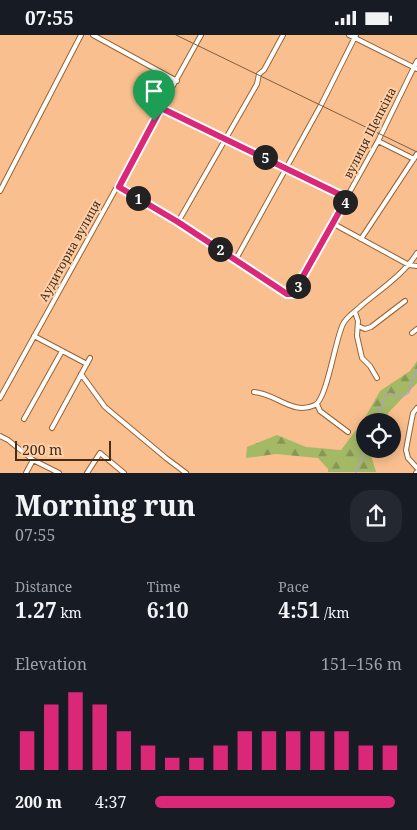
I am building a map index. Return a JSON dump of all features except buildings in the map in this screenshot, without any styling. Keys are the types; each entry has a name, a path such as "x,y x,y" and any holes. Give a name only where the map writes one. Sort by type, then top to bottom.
{"street":[{"path":"0,191 81,35"},
{"path":"93,35 177,81"},
{"name":"Аудиторна вулиця","path":"0,398 201,35"},
{"path":"178,222 257,84 259,74 264,70 283,35"},
{"path":"349,35 356,36 415,68"},
{"path":"119,186 236,259 356,36"},
{"name":"вулиця Щепкіна","path":"236,259 287,294 293,294 378,141 417,61"},
{"path":"161,108 347,198"},
{"path":"378,141 414,159"},
{"path":"362,239 417,154"},
{"path":"332,223 409,265 417,266"},
{"path":"254,392 261,393 297,409 317,405 324,394 338,334 344,321 409,265 417,253"},
{"path":"358,326 365,329 371,327 405,301"},
{"path":"355,312 358,326 357,336 362,359 370,366 377,378"},
{"path":"412,333 417,329"},
{"path":"34,336 87,364"},
{"path":"24,419 62,351"},
{"path":"52,428 90,358"},
{"path":"81,374 105,407 186,473"},
{"path":"317,405 320,411 348,432"},
{"path":"417,408 413,413 410,423 406,450 408,458 417,468"},
{"path":"0,436 33,460 59,473"},
{"path":"87,473 100,453 124,473"},
{"path":"26,473 33,460"}],"green space":[{"path":"417,361 417,383 388,413 368,413 380,391 410,371"},
{"path":"356,430 356,458 372,458 376,472 328,472 328,469 318,458 276,454 246,458 247,447 277,435 306,447 341,450"}],"waterway":[{"path":"378,413 386,395 390,393 402,396 409,393 417,370"},
{"path":"356,473 362,458"}],"tram line":[{"path":"176,35 417,152"}],"route":[{"path":"161,108 347,198 293,294 287,294 178,222 119,187 154,121 161,108"}]}
